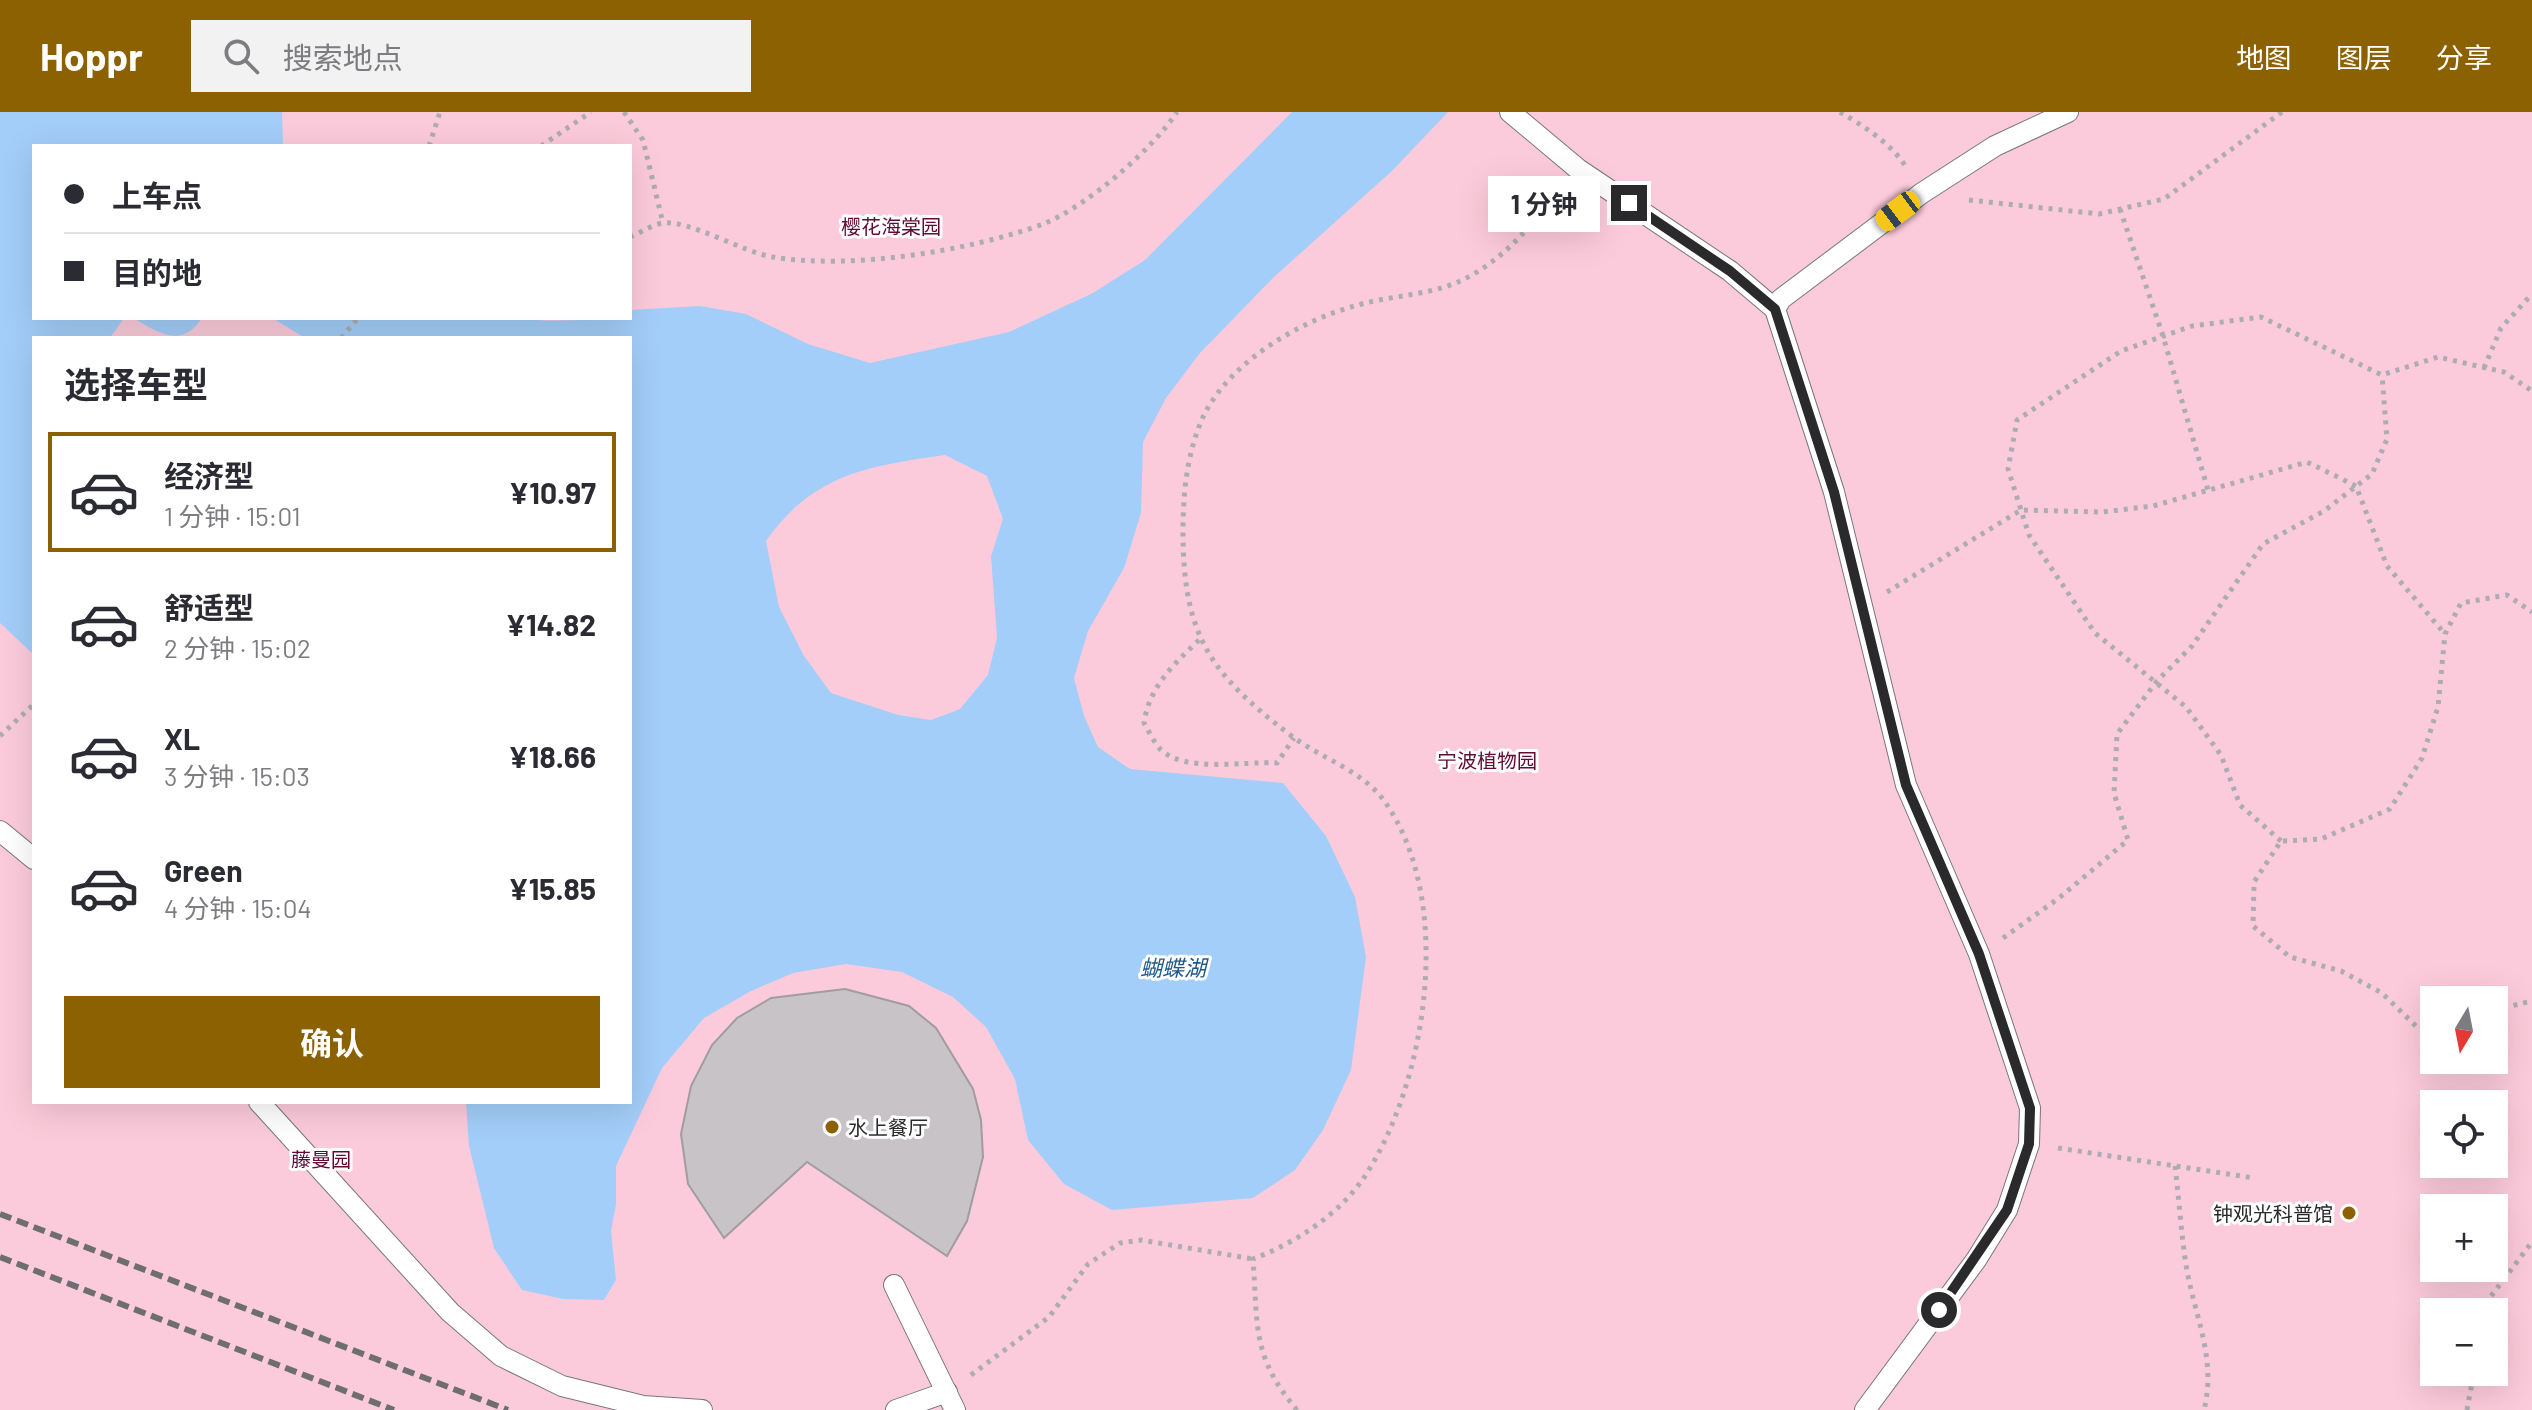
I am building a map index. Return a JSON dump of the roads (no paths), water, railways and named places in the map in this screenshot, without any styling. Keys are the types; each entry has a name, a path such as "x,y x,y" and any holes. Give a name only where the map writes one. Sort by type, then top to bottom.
{"lane":[{"path":"1510,112 1578,169 1730,271 1775,309 1834,492 1860,608 1906,785 1979,954 2030,1108 2029,1144 2007,1210 1976,1260 1865,1410"},
{"path":"1775,309 1781,299 1922,193 1995,146 2068,112"},
{"path":"0,831 32,857"},
{"path":"261,1104 450,1312 501,1356 562,1386 643,1406 702,1410"},
{"path":"894,1285 951,1401 896,1410"}],"water":[{"path":"0,112 282,112 283,144 32,144 32,320 123,320 111,336 32,336 32,653 0,623"},
{"name":"蝴蝶湖","path":"1292,112 1448,112 1392,171 1274,277 1200,353 1166,398 1143,442 1141,513 1124,568 1088,631 1074,678 1084,716 1098,747 1130,769 1283,783 1326,836 1355,897 1366,957 1351,1070 1323,1130 1295,1170 1253,1198 1112,1210 1064,1184 1028,1140 1015,1079 986,1027 953,997 902,972 846,964 793,973 751,991 704,1018 662,1068 616,1166 616,1204 611,1231 616,1280 604,1300 563,1299 522,1290 494,1248 469,1146 466,1104 632,1104 632,336 302,336 275,320 632,320 632,310 700,306 746,314 808,344 870,363 1009,332 1093,293 1145,260","holes":["945,455 987,476 1003,519 991,556 997,638 988,675 960,709 931,720 898,715 831,693 804,656 779,607 766,541 784,519 803,501 844,477 867,469"]},
{"path":"136,320 200,320 194,328 178,336 152,329"}],"railway":[{"path":"0,1214 508,1410"},
{"path":"0,1257 394,1410"}],"place":[{"name":"水上餐厅","path":"832,1127"},
{"name":"钟观光科普馆","path":"2349,1213"}],"park label":[{"name":"樱花海棠园","path":"891,226"},
{"name":"宁波植物园","path":"1487,760"},
{"name":"藤曼园","path":"321,1159"}]}
